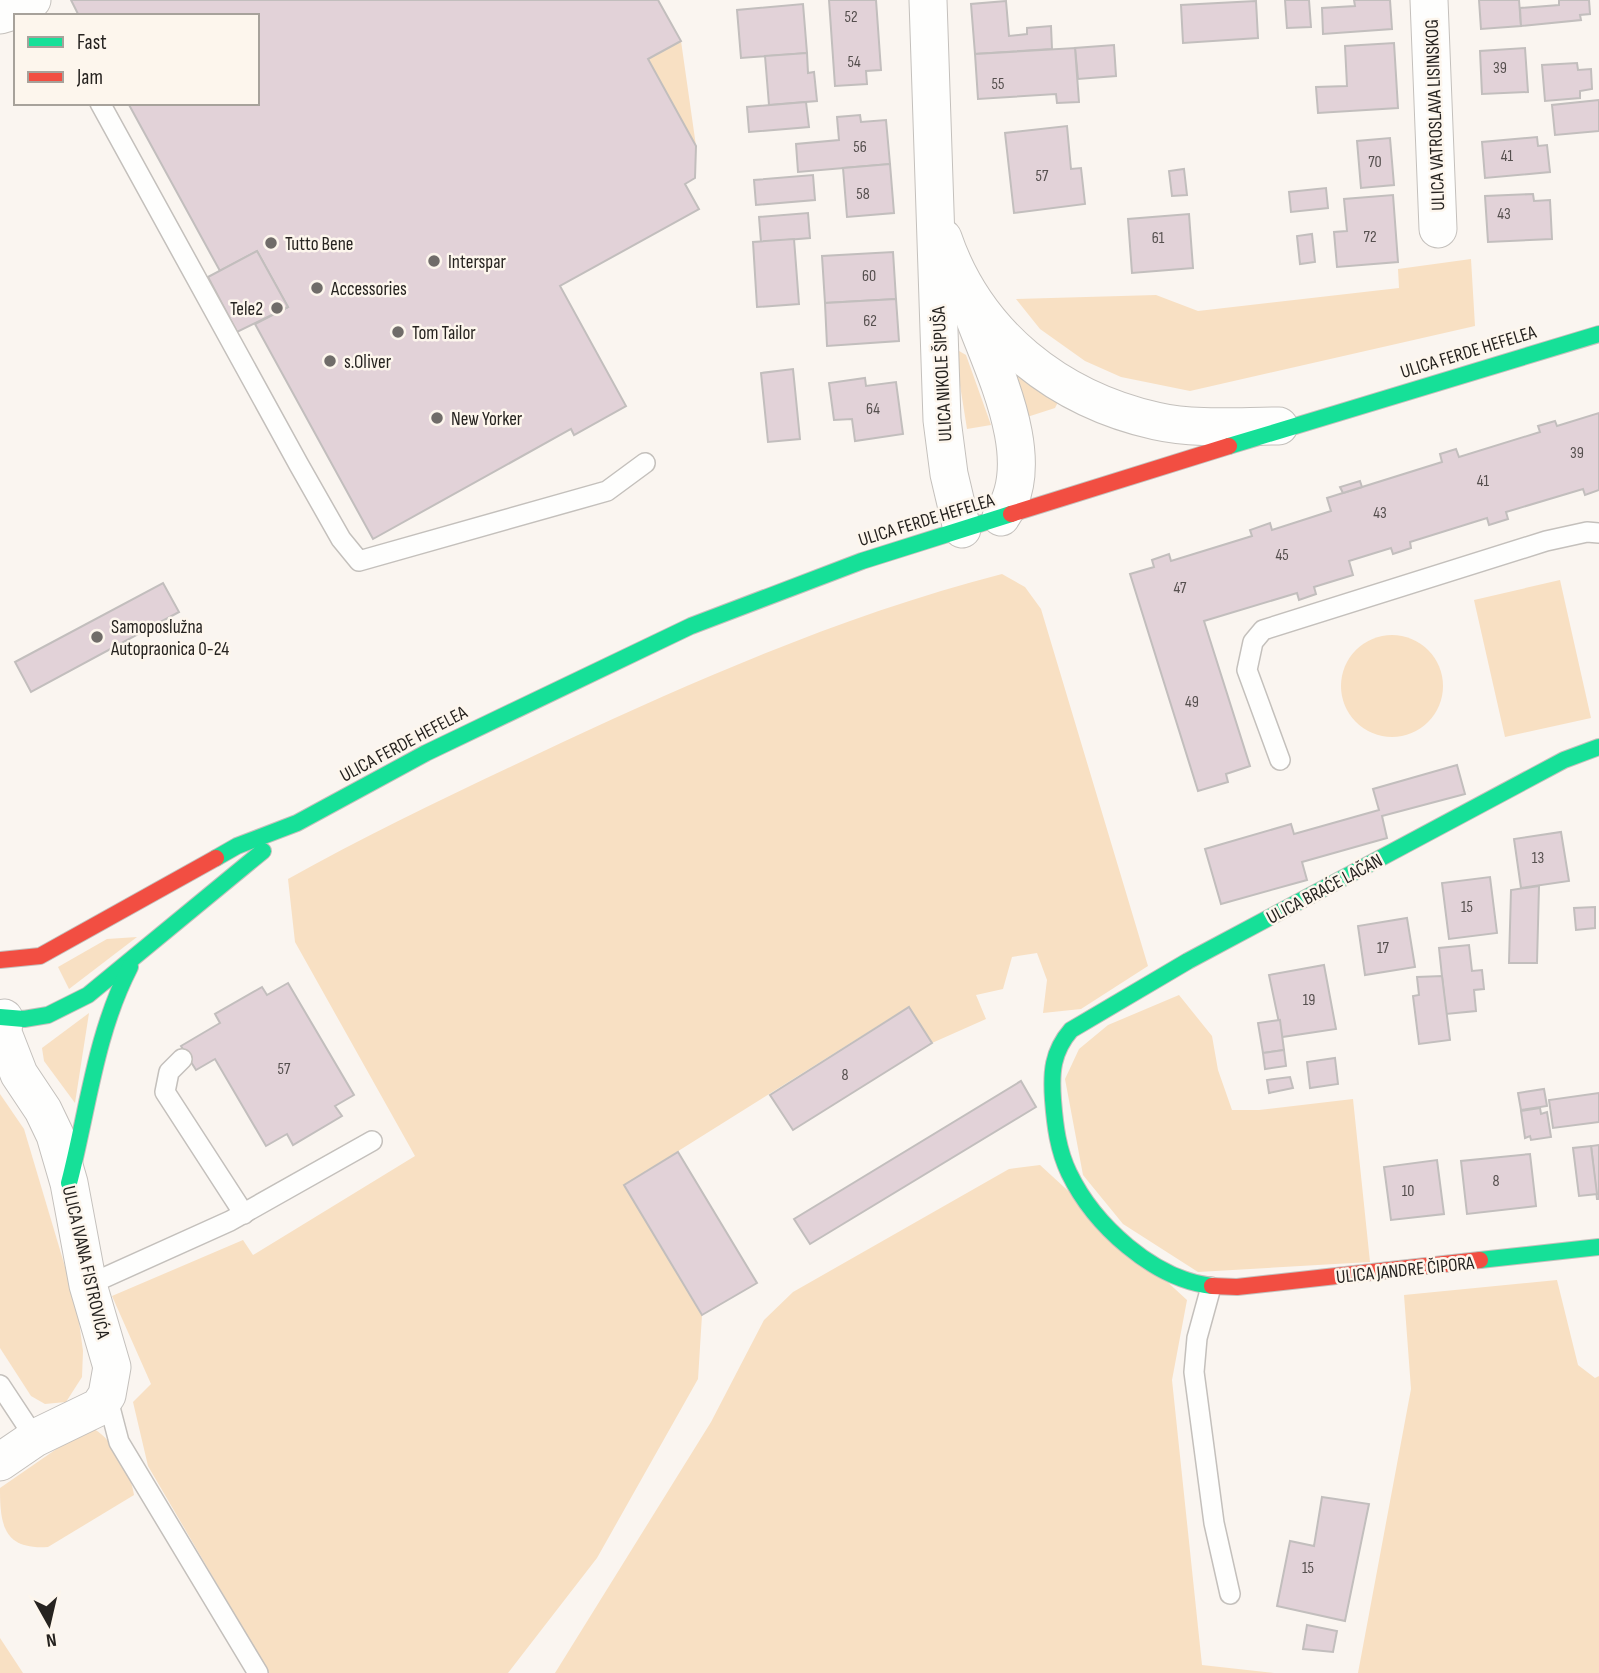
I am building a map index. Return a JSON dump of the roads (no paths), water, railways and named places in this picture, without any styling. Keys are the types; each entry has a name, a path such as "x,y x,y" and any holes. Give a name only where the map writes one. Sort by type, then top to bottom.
{"main road":[{"name":"ULICA FERDE HEFELEA","path":"0,960 22,960 40,956 237,846 297,823 425,753 691,626 845,566 1292,426 1599,334"},
{"name":"ULICA BRAĆE LAČAN","path":"1057,1045 1071,1030 1188,961 1564,760 1599,747"},
{"name":"ULICA FERDE HEFELEA","path":"5,1010 48,1015 88,995 297,823"},
{"path":"24,976 40,956"},
{"path":"69,1183 82,1138 105,1019 137,956"},
{"name":"ULICA JANDRE ČIPORA","path":"1057,1045 1052,1073 1055,1130 1061,1153 1078,1187 1117,1233 1144,1256 1190,1281 1211,1287 1237,1287 1599,1247"}],"street":[{"name":"ULICA NIKOLE ŠIPUŠA","path":"928,0 936,217 936,302 944,441 962,529"},
{"name":"ULICA VATROSLAVA LISINSKOG","path":"1429,0 1438,229"},
{"name":"ULICA NIKOLE ŠIPUŠA","path":"936,217 1012,428 1016,451 1016,488 1011,503 1001,517"},
{"name":"ULICA NIKOLE ŠIPUŠA","path":"964,290 990,324 1017,351 1060,382 1115,410 1192,426 1292,426"},
{"name":"ULICA IVANA FISTROVIĆA","path":"5,1010 3,1033 9,1053 55,1135 69,1183 88,1284 112,1367 107,1395"},
{"path":"0,1462 35,1438 99,1407 107,1395"}],"lane":[{"path":"101,105 299,465 341,538 359,561 607,491 645,463"},
{"path":"1280,760 1247,670 1253,642 1263,629 1546,541 1587,532 1599,533"},
{"path":"182,1059 169,1072 165,1092 244,1214"},
{"path":"88,1284 244,1214 372,1141"},
{"path":"1211,1287 1197,1338 1194,1372 1214,1523 1230,1594"},
{"path":"0,1385 35,1438"},
{"path":"107,1395 119,1442 258,1673"}],"place":[{"name":"Tutto Bene","path":"271,243"},
{"name":"Interspar","path":"434,261"},
{"name":"Accessories","path":"317,288"},
{"name":"Tele2","path":"277,308"},
{"name":"Tom Tailor","path":"398,332"},
{"name":"s.Oliver","path":"330,361"},
{"name":"New Yorker","path":"437,418"},
{"name":"Samoposlužna Autopraonica 0-24","path":"97,637"}]}
